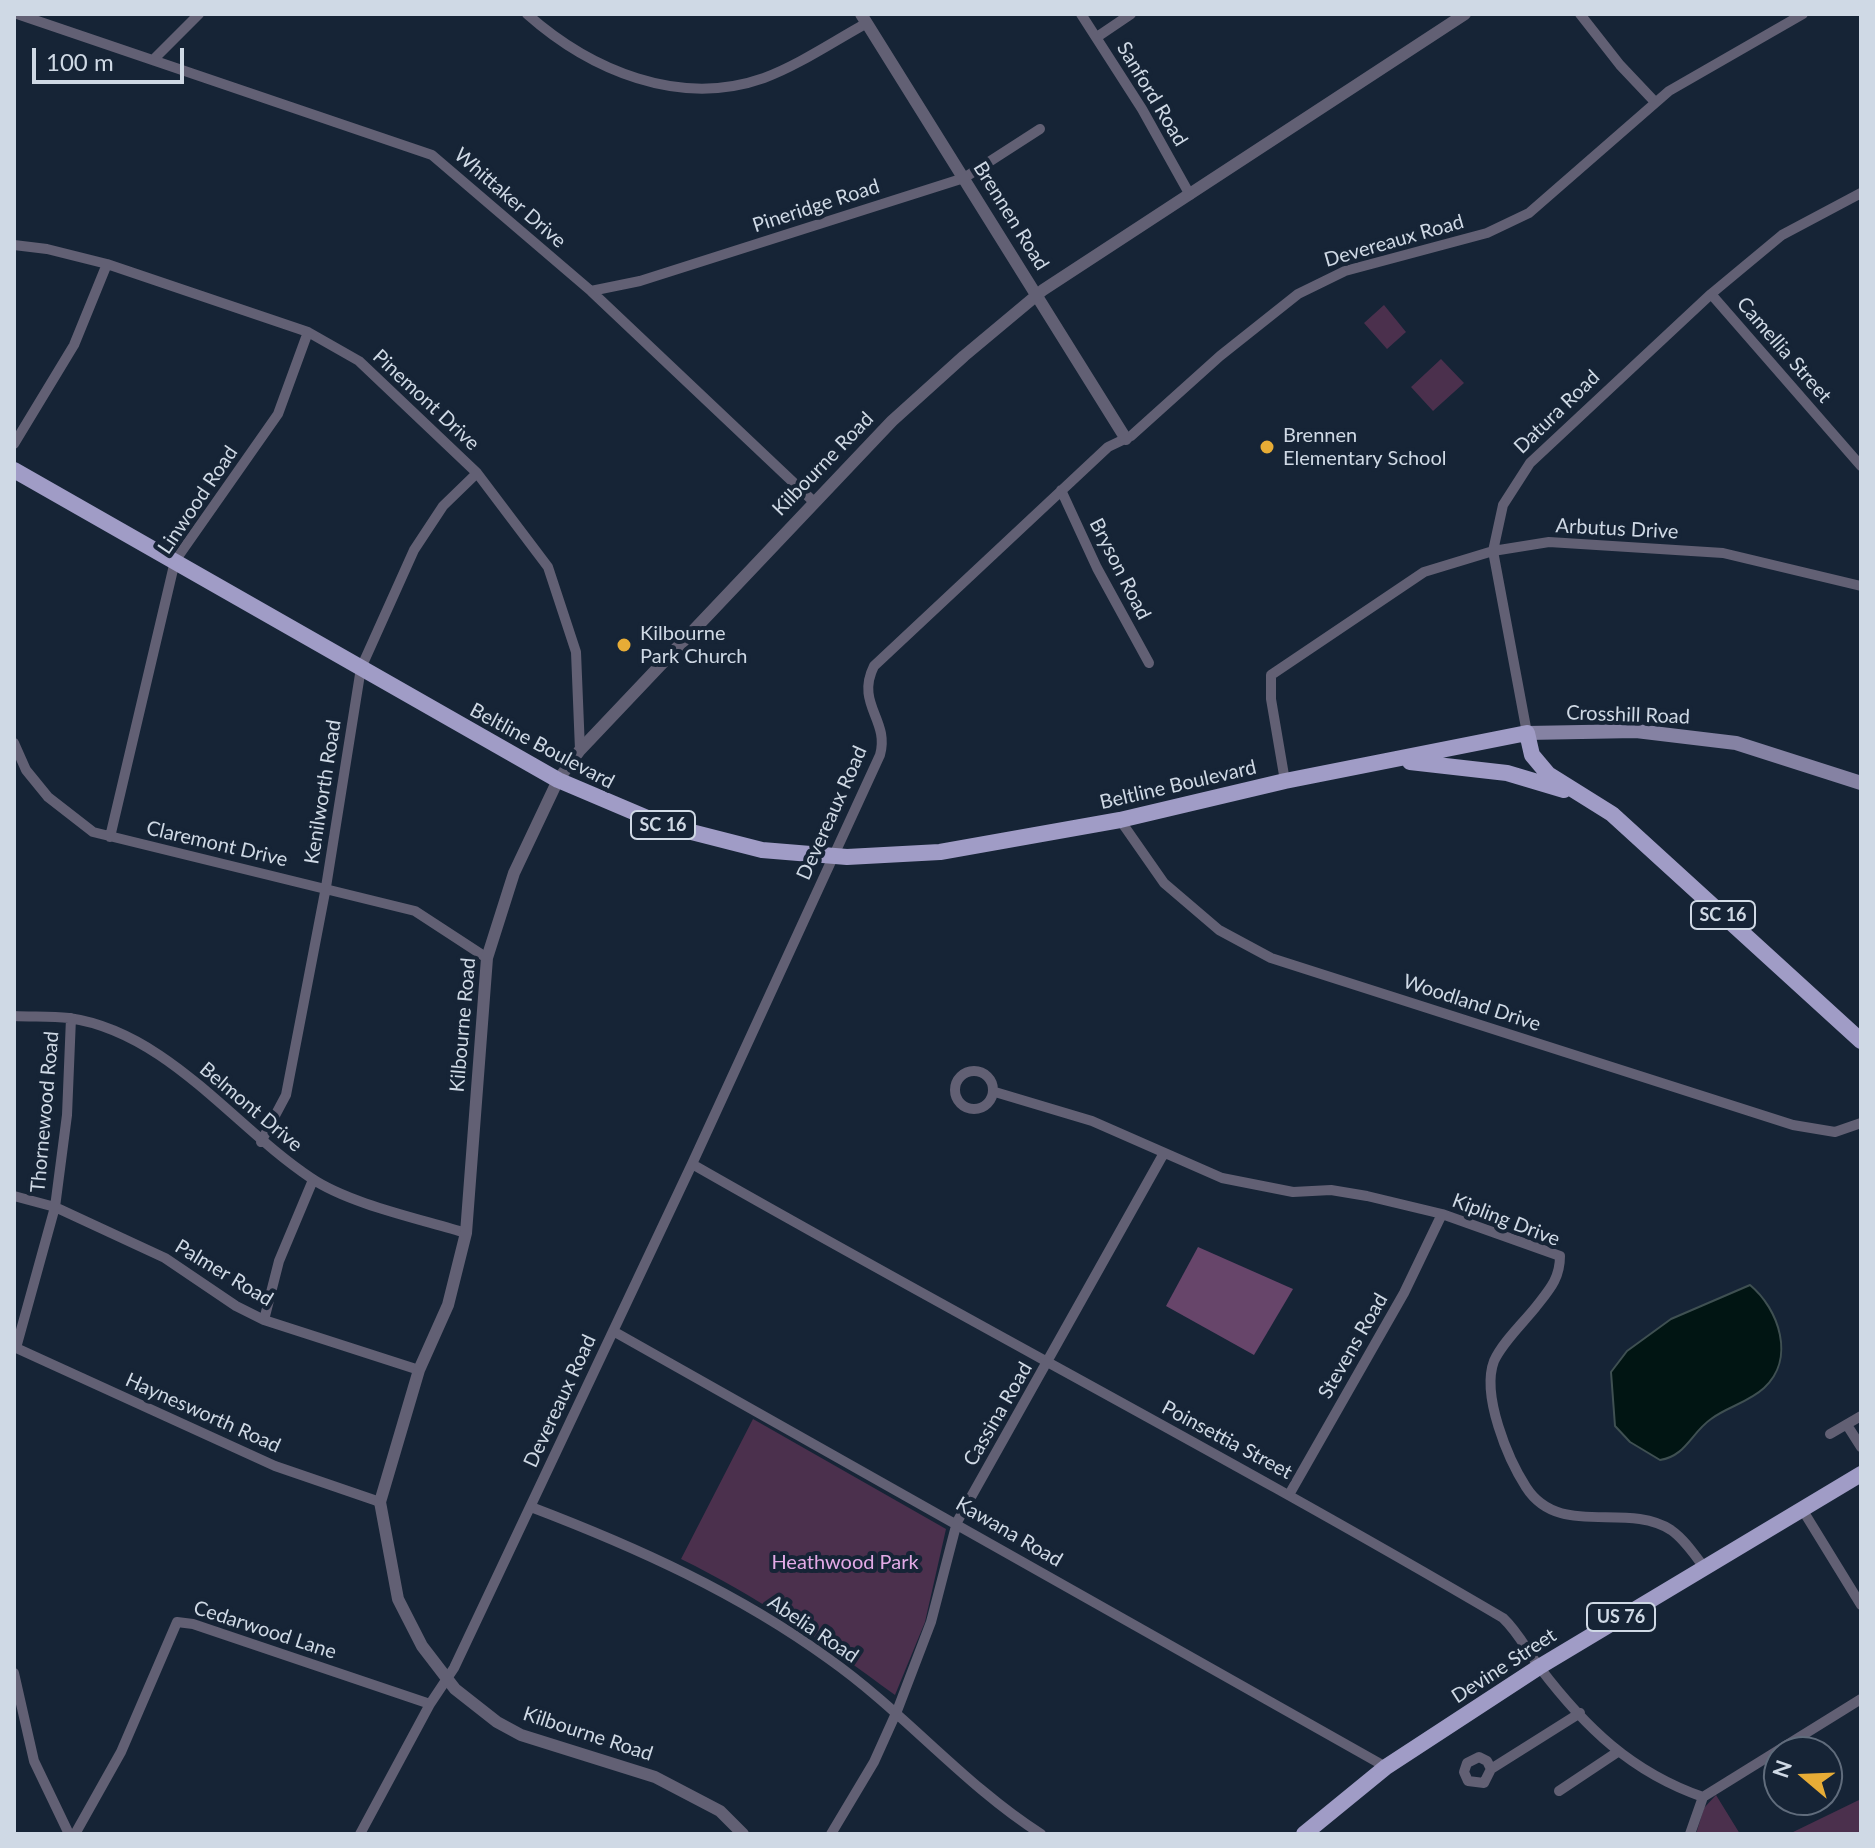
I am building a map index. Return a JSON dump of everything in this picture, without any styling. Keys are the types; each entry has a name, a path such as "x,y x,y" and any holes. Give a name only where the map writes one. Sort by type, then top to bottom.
{"main road":[{"name":"Beltline Boulevard","path":"14,470 558,780 619,809 704,838 762,850 833,857 940,852 1120,820 1390,760"},
{"name":"Crosshill Road","path":"1390,760 1527,733 1636,731 1736,743 1861,783"},
{"name":"Datura Road","path":"1527,733 1532,755 1548,774 1581,794"},
{"name":"SC 16","path":"1390,760 1507,773 1581,794 1612,814 1861,1041"},
{"name":"Devine Street","path":"1304,1834 1386,1767 1539,1667 1861,1474"}],"street":[{"name":"Whittaker Drive","path":"17,14 432,155 591,291 813,501"},
{"path":"154,59 199,14"},
{"path":"527,14 579,54 618,75 684,86 724,87 764,78 864,19"},
{"name":"Sanford Road","path":"1081,14 1190,195"},
{"path":"1097,37 1131,14"},
{"name":"Kilbourne Road","path":"743,1834 720,1811 655,1777 580,1756 508,1728 446,1681 409,1624 398,1599 380,1502 419,1370 448,1305 466,1233 487,958 514,873 558,780 580,750 813,501 927,388 1037,295 1465,14"},
{"path":"1580,14 1620,65 1655,102"},
{"name":"Devereaux Road","path":"360,1834 430,1704 446,1681 531,1507 882,748 882,734 866,692 874,666 1108,447 1126,439 1220,356 1298,294 1345,271 1487,233 1520,218 1568,183 1655,102 1713,63 1803,14"},
{"name":"Brennen Road","path":"864,19 1126,439"},
{"name":"Pineridge Road","path":"591,291 640,281 964,178 1040,129"},
{"name":"Datura Road","path":"1527,733 1493,551 1503,505 1530,463 1711,294 1782,235 1861,193"},
{"name":"Pinemont Drive","path":"14,245 47,249 107,264 308,332 359,361 477,473 548,567 576,652 580,750"},
{"path":"14,444 74,345 107,264"},
{"name":"Camellia Street","path":"1711,294 1861,466"},
{"name":"Linwood Road","path":"110,837 175,561 278,414 308,332"},
{"name":"Kenilworth Road","path":"261,1142 286,1095 326,887 361,668 414,550 443,506 477,473"},
{"name":"Bryson Road","path":"1061,490 1097,568 1149,663"},
{"name":"Arbutus Drive","path":"1285,781 1271,699 1271,675 1424,572 1493,551 1549,542 1723,553 1861,586"},
{"name":"Claremont Drive","path":"14,743 26,770 48,797 93,832 415,911 487,958"},
{"name":"Woodland Drive","path":"1120,820 1164,883 1219,930 1271,958 1793,1125 1835,1132 1861,1123"},
{"name":"Belmont Drive","path":"14,1016 71,1018 143,1046 188,1077 261,1142 313,1180 334,1191 466,1233"},
{"name":"Thornewood Road","path":"15,1348 55,1207 67,1115 71,1018"},
{"name":"Kipling Drive","path":"966,1071 982,1071 993,1081 995,1092 979,1110 963,1107 953,1090 966,1071"},
{"name":"Kipling Drive","path":"995,1092 1092,1121 1222,1178 1293,1192 1331,1190 1442,1214 1560,1256 1560,1274 1495,1360 1490,1383 1510,1460 1528,1491 1541,1504 1568,1516 1655,1522 1673,1531 1703,1566"},
{"name":"Cassina Road","path":"831,1834 874,1762 897,1711 931,1622 957,1522 1164,1153"},
{"name":"Poinsettia Street","path":"692,1164 1047,1364 1290,1493 1503,1618 1515,1629 1539,1667 1616,1753 1670,1785 1703,1797"},
{"path":"264,1320 279,1261 313,1180"},
{"name":"Palmer Road","path":"14,1196 55,1207 165,1258 236,1306 264,1320 419,1370"},
{"name":"Stevens Road","path":"1290,1493 1404,1293 1442,1214"},
{"name":"Kawana Road","path":"613,1331 957,1522 1386,1767"},
{"name":"Haynesworth Road","path":"15,1348 275,1466 380,1502"},
{"path":"1830,1434 1861,1416"},
{"path":"1847,1425 1861,1447"},
{"name":"Abelia Road","path":"531,1507 633,1549 713,1587 830,1659 897,1711 1015,1818 1041,1834"},
{"path":"1802,1509 1861,1605"},
{"name":"Cedarwood Lane","path":"75,1834 121,1752 177,1622 193,1624 430,1704"},
{"path":"14,1673 34,1761 69,1834"},
{"path":"1690,1834 1703,1797 1861,1699"},
{"path":"1491,1769 1580,1713"},
{"path":"1559,1791 1616,1753"}],"green space":[{"path":"1384,305 1406,332 1387,349 1364,323"},
{"path":"1441,359 1464,383 1433,411 1411,387"},
{"name":"Heathwood Park","path":"753,1419 946,1529 925,1622 895,1695 791,1622 681,1559"},
{"path":"1716,1795 1740,1834 1696,1834 1704,1808"},
{"path":"1861,1799 1861,1834 1789,1834 1826,1816 1843,1816 1843,1808"}],"shaded area":[{"path":"1198,1247 1293,1289 1254,1355 1166,1306"},
{"path":"1750,1285 1769,1307 1780,1335 1779,1363 1774,1376 1758,1393 1711,1419 1669,1458 1660,1460 1630,1442 1615,1426 1611,1372 1627,1351 1671,1319"}],"place":[{"name":"Brennen Elementary School","path":"1267,447"},
{"name":"Kilbourne Park Church","path":"624,645"}]}
